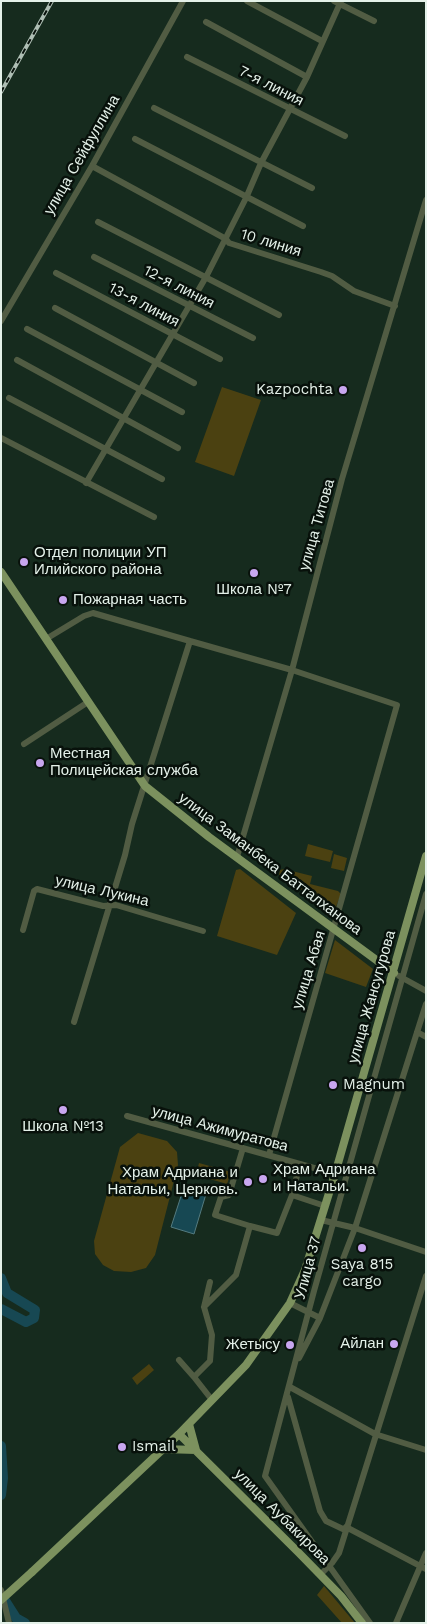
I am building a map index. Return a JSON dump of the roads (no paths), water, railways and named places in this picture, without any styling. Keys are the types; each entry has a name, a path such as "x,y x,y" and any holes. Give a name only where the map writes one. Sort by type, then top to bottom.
{"main road":[{"name":"улица Заманбека Батталханова","path":"1,572 146,786 237,857 394,973"},
{"name":"улица Жансугурова","path":"1,1600 180,1434 256,1354 290,1302 305,1270 321,1220 394,973 426,856"},
{"path":"163,1449 196,1450 189,1424"},
{"name":"улица Аубакирова","path":"180,1434 320,1574 362,1623"}],"street":[{"name":"улица Сейфуллина","path":"1,321 92,166 183,1"},
{"path":"247,1 322,41"},
{"path":"86,483 206,277 246,198 261,163 307,77 338,2 374,21"},
{"path":"206,22 307,77"},
{"name":"7-я линия","path":"187,57 345,136"},
{"path":"154,108 312,188"},
{"path":"135,139 303,226"},
{"name":"10 линия","path":"92,166 226,238 228,244 332,276 354,291 395,306"},
{"name":"улица Титова","path":"237,857 292,670 329,525 426,200"},
{"path":"98,222 279,315"},
{"name":"12-я линия","path":"94,257 252,338"},
{"name":"13-я линия","path":"56,273 220,359"},
{"path":"55,308 194,383"},
{"path":"27,329 182,412"},
{"path":"17,360 178,448"},
{"path":"9,398 162,479"},
{"path":"1,438 154,517"},
{"path":"46,638 84,616 93,613 292,670"},
{"path":"74,1022 125,855 132,824 146,786 190,641"},
{"name":"улица Абая","path":"269,1155 397,705 292,670"},
{"path":"24,744 88,702"},
{"name":"улица Лукина","path":"23,930 34,891 37,889 103,906 116,905 203,931"},
{"name":"Улица 37","path":"370,1623 265,1476 317,1282 426,894"},
{"path":"394,973 426,991"},
{"path":"424,1568 345,1528 326,1521 320,1511 288,1404 289,1379 320,1318 354,1228 426,1004"},
{"path":"417,1032 426,1037"},
{"name":"улица Ажимуратова","path":"126,1116 300,1164 292,1195 277,1233 250,1226"},
{"path":"204,1307 236,1274 250,1226 215,1215 221,1197 229,1194 243,1148"},
{"path":"300,1164 335,1174"},
{"path":"292,1195 325,1206"},
{"path":"321,1220 354,1228 426,1252"},
{"path":"320,1574 332,1563 339,1552 426,1276"},
{"path":"194,1377 210,1361 212,1335 204,1307 210,1282"},
{"path":"290,1302 320,1318"},
{"path":"178,1360 212,1400"},
{"path":"290,1387 375,1434 426,1450"},
{"path":"396,1623 424,1568 426,1553"},
{"path":"1,1590 8,1623"}],"water":[{"path":"184,1187 206,1194 194,1234 171,1227"}],"waterway":[{"path":"1,1278 7,1293 35,1310 34,1318 26,1322 1,1309"},
{"path":"1,1446 3,1478 1,1495"},
{"path":"2,1596 16,1618 25,1623"}],"railway":[{"path":"1,92 52,1"}],"place":[{"name":"Kazpochta","path":"343,390"},
{"name":"Отдел полиции УП Илийского района","path":"24,562"},
{"name":"Школа №7","path":"254,573"},
{"name":"Пожарная часть","path":"63,600"},
{"name":"Местная Полицейская служба","path":"40,763"},
{"name":"Magnum","path":"333,1085"},
{"name":"Школа №13","path":"63,1110"},
{"name":"Храм Адриана и Натальи.","path":"263,1179"},
{"name":"Храм Адриана и Натальи, Церковь.","path":"248,1182"},
{"name":"Saya 815 cargo","path":"362,1248"},
{"name":"Айлан","path":"394,1344"},
{"name":"Жетысу","path":"290,1345"},
{"name":"Ismail","path":"122,1447"}]}
